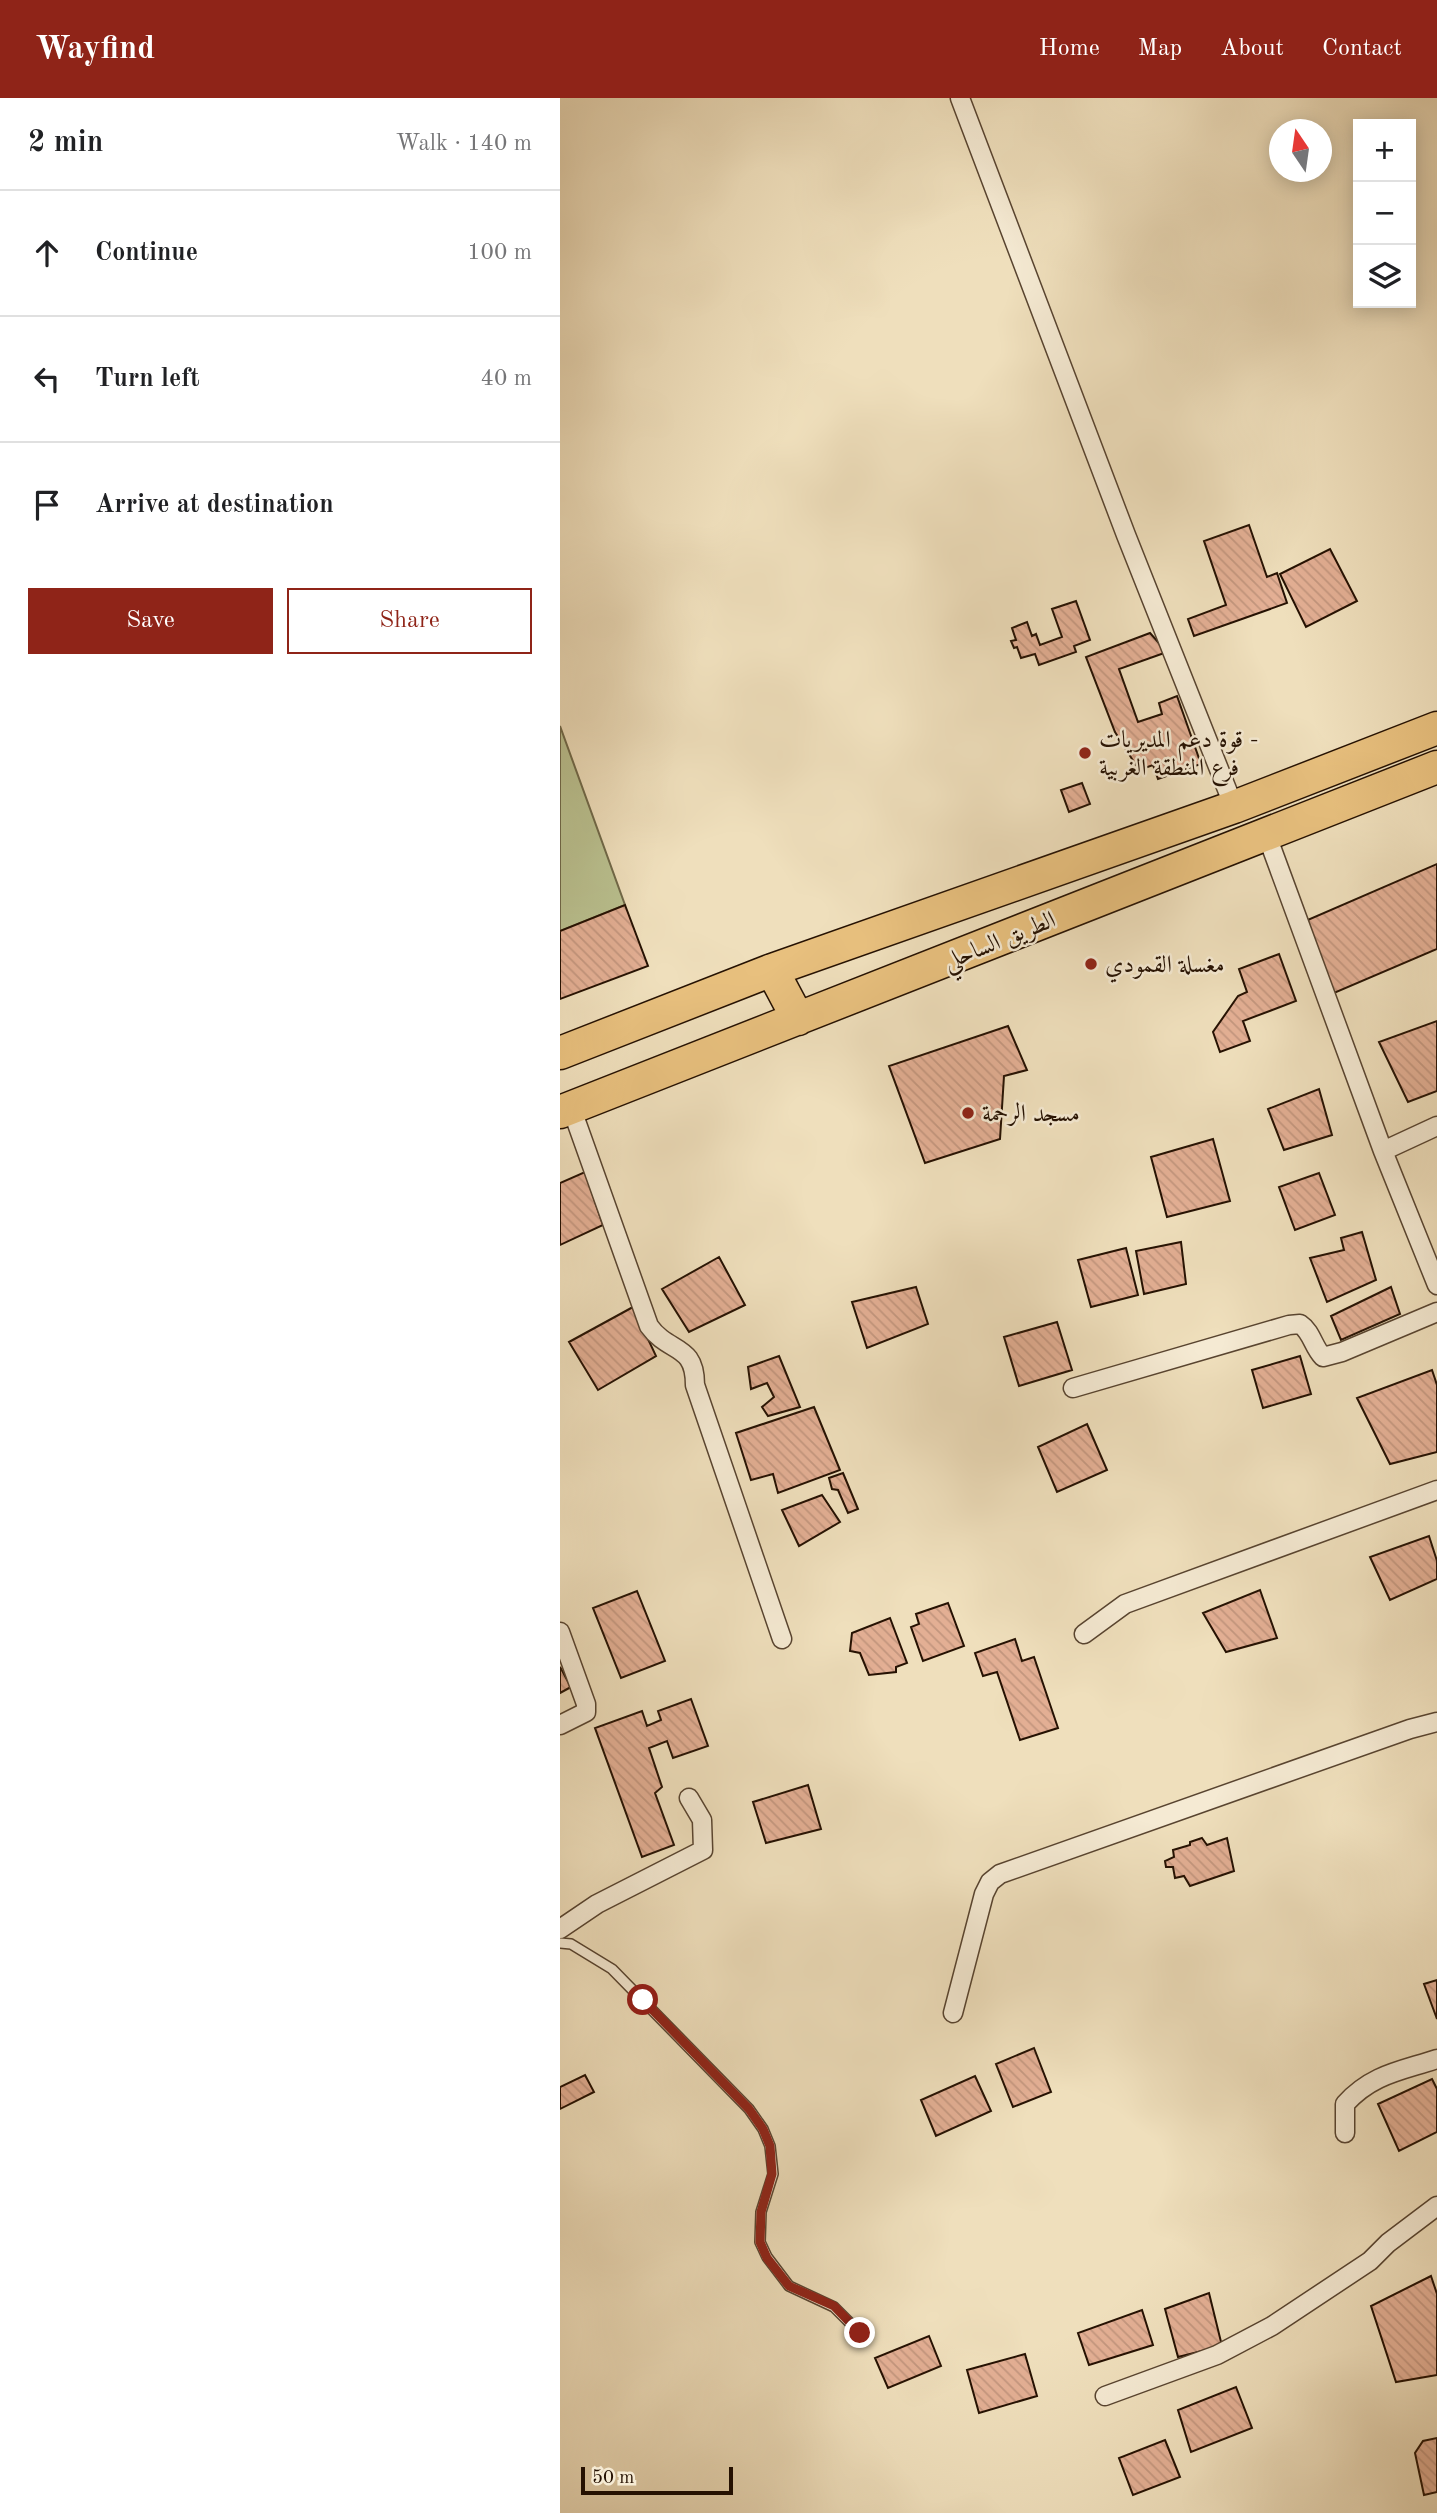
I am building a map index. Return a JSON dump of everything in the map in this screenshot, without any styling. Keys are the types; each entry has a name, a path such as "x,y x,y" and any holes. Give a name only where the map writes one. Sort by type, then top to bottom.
{"highway":[{"name":"الطريق الساحلي","path":"560,1053 772,970 1234,807 1437,728"},
{"name":"الطريق الساحلي","path":"566,1110 1437,766"},
{"path":"772,970 798,1019"}],"street":[{"path":"960,98 1126,535 1234,807"},
{"path":"1266,833 1383,1151 1437,1285"},
{"path":"566,1110 649,1326 658,1338 689,1357 694,1364 695,1385 782,1639"},
{"path":"1383,1151 1437,1126"},
{"path":"1073,1388 1289,1325 1300,1324 1308,1329 1315,1349 1323,1357 1342,1352 1437,1312"},
{"path":"1084,1634 1125,1604 1437,1490"},
{"path":"560,1632 586,1704 586,1712 560,1725"},
{"path":"953,2012 984,1894 990,1882 1000,1874 1410,1729 1437,1722"},
{"path":"560,1930 597,1904 703,1850 702,1821 689,1798"},
{"path":"1345,2133 1345,2104 1359,2088 1387,2074 1437,2059"},
{"path":"1105,2396 1217,2355 1272,2326 1370,2261 1388,2243 1437,2206"}],"lane":[{"path":"560,1943 571,1944 612,1969 749,2109 763,2129 770,2146 772,2174 761,2212 760,2242 767,2258 789,2286 834,2306 860,2333"}],"green space":[{"path":"560,726 625,905 560,931"}],"building":[{"path":"1249,525 1267,577 1277,573 1287,603 1194,636 1188,619 1226,605 1204,541"},
{"path":"1330,549 1357,601 1306,627 1280,574"},
{"path":"1076,601 1090,640 1074,646 1076,652 1039,665 1035,654 1021,658 1017,647 1014,648 1011,641 1016,640 1012,628 1027,622 1032,636 1036,634 1040,645 1062,637 1052,609"},
{"path":"1150,633 1167,652 1119,669 1138,722 1162,714 1159,703 1177,696 1201,764 1158,779 1153,765 1139,770 1115,732 1086,657"},
{"path":"1082,783 1090,804 1069,812 1061,790"},
{"path":"1437,864 1437,949 1334,993 1303,922"},
{"path":"625,905 648,966 560,999 560,931"},
{"path":"1279,954 1296,1001 1243,1021 1250,1041 1220,1052 1213,1032 1238,996 1247,992 1239,969"},
{"path":"1437,1021 1437,1091 1408,1102 1379,1042"},
{"path":"1008,1026 1027,1070 1004,1076 1000,1139 925,1163 889,1066"},
{"path":"1319,1089 1332,1135 1284,1150 1268,1109"},
{"path":"1213,1139 1230,1201 1167,1217 1151,1157"},
{"path":"585,1172 603,1225 560,1245 560,1183"},
{"path":"1319,1173 1335,1215 1295,1230 1279,1187"},
{"path":"1362,1232 1376,1280 1327,1302 1310,1258 1344,1250 1341,1238"},
{"path":"1181,1242 1186,1284 1144,1294 1136,1251"},
{"path":"1126,1248 1138,1295 1091,1307 1078,1260"},
{"path":"719,1257 745,1305 689,1332 662,1289"},
{"path":"916,1287 928,1324 867,1348 852,1302"},
{"path":"1391,1287 1400,1314 1341,1340 1331,1316"},
{"path":"633,1307 656,1356 598,1390 569,1342"},
{"path":"1057,1322 1072,1370 1019,1386 1004,1337"},
{"path":"779,1356 800,1407 768,1416 762,1407 774,1397 767,1383 751,1389 748,1367"},
{"path":"1300,1356 1311,1394 1263,1408 1252,1370"},
{"path":"1432,1370 1437,1385 1437,1452 1390,1464 1357,1398"},
{"path":"814,1407 840,1470 778,1493 773,1474 751,1480 736,1433"},
{"path":"1087,1424 1107,1470 1057,1492 1038,1447"},
{"path":"843,1473 858,1509 848,1513 838,1490 832,1489 829,1478"},
{"path":"822,1495 840,1522 799,1546 782,1510"},
{"path":"1429,1536 1437,1561 1437,1579 1390,1600 1370,1557"},
{"path":"1260,1590 1277,1638 1226,1652 1203,1613"},
{"path":"637,1591 665,1661 621,1678 593,1608"},
{"path":"948,1603 964,1646 923,1661 911,1627 919,1624 916,1614"},
{"path":"890,1618 907,1663 896,1667 896,1672 869,1675 860,1653 850,1651 852,1633"},
{"path":"1015,1639 1022,1661 1034,1657 1058,1728 1020,1740 997,1672 983,1676 975,1653"},
{"path":"560,1667 571,1687 560,1693"},
{"path":"691,1699 708,1746 673,1758 667,1741 649,1748 662,1787 655,1793 674,1845 642,1857 595,1728 642,1711 647,1726 661,1720 658,1711"},
{"path":"808,1785 821,1829 766,1843 753,1802"},
{"path":"1202,1838 1207,1845 1227,1838 1234,1871 1190,1886 1184,1876 1175,1878 1173,1867 1166,1867 1165,1861 1174,1857 1173,1850"},
{"path":"1437,1980 1437,2019 1424,1984"},
{"path":"1034,2048 1051,2092 1013,2107 996,2064"},
{"path":"585,2075 594,2092 560,2109 560,2087"},
{"path":"975,2076 991,2111 936,2136 921,2100"},
{"path":"1432,2079 1437,2089 1437,2132 1399,2151 1378,2104"},
{"path":"1431,2276 1437,2294 1437,2375 1396,2382 1371,2306"},
{"path":"1209,2293 1222,2346 1178,2357 1165,2309"},
{"path":"1142,2310 1153,2345 1089,2365 1078,2333"},
{"path":"929,2336 941,2366 888,2388 875,2358"},
{"path":"1025,2354 1037,2396 979,2413 967,2370"},
{"path":"1236,2387 1252,2428 1191,2452 1178,2410"},
{"path":"1437,2438 1437,2492 1424,2495 1415,2453 1423,2441"},
{"path":"1165,2440 1180,2477 1133,2495 1119,2458"}],"place":[{"name":"قوة دعم المديريات - فرع المنطقة الغربية","path":"1085,753"},
{"name":"مغسلة القمودي","path":"1091,964"},
{"name":"مسجد الرحمة","path":"968,1113"}],"route":[{"path":"643,2000 749,2109 763,2129 770,2146 772,2174 761,2212 760,2242 767,2258 789,2286 834,2306 860,2333"}]}
